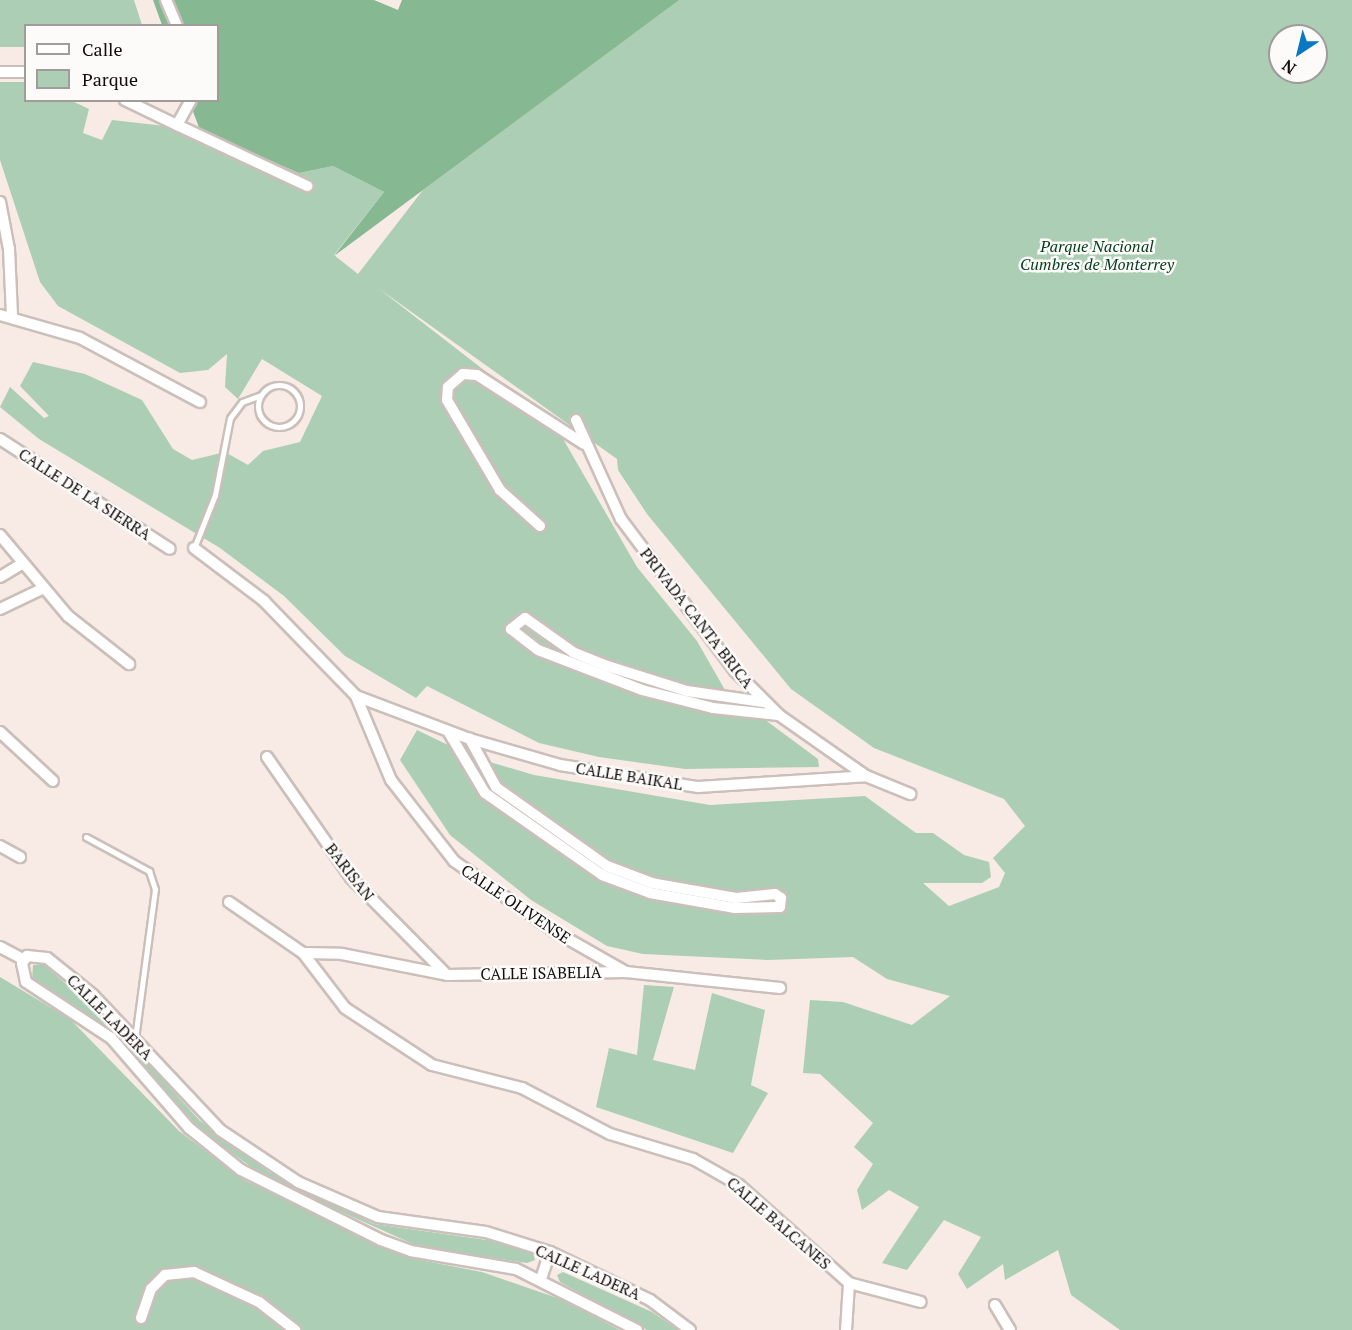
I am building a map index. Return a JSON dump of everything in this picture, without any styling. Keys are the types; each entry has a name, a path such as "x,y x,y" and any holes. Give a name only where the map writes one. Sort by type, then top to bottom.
{"street":[{"path":"166,0 176,24"},
{"path":"0,72 24,72"},
{"path":"129,102 307,186"},
{"path":"177,125 190,102"},
{"path":"0,202 5,291 12,314"},
{"path":"0,315 12,314 120,356 200,402"},
{"path":"540,526 500,490 447,400 448,387 463,374 477,375 584,444"},
{"name":"PRIVADA CANTA BRICA","path":"576,420 584,444 634,538 763,702 778,715 866,776"},
{"name":"CALLE DE LA SIERRA","path":"0,439 170,549"},
{"path":"0,534 42,589 129,664"},
{"name":"CALLE OLIVENSE","path":"194,548 264,601 356,696 391,780 438,845 482,884 626,972"},
{"path":"0,577 22,564"},
{"path":"0,609 42,589"},
{"path":"763,702 687,691 607,666 573,652 525,618 511,629 538,650 642,690 713,708 778,715"},
{"name":"CALLE BAIKAL","path":"356,696 470,739 560,765 698,787 866,776 910,794"},
{"path":"448,730 485,793 602,875 650,893 734,908 780,907 781,898 775,894 736,898 652,883 607,866 495,787 470,739"},
{"path":"0,732 53,781"},
{"name":"BARISAN","path":"267,757 351,878 447,975"},
{"path":"0,846 20,857"},
{"name":"CALLE BALCANES","path":"229,902 303,954 335,999 378,1034 432,1065 522,1088 610,1134 716,1170 849,1283"},
{"path":"0,947 24,960"},
{"name":"CALLE LADERA","path":"637,1330 540,1279 483,1262 411,1251 241,1170 189,1128 111,1038 26,982 20,972 24,960 34,954 47,958 135,1038 220,1130 298,1182 378,1217 486,1232 550,1252 650,1300 690,1330"},
{"name":"CALLE ISABELIA","path":"303,954 342,954 447,975 626,972 780,988"},
{"path":"540,1279 550,1252"},
{"path":"141,1318 151,1289 165,1275 194,1272 259,1302 295,1330"},
{"path":"846,1330 849,1283 921,1302"},
{"path":"995,1305 1010,1330"}],"lane":[{"path":"194,548 215,495 230,418 242,402 261,395 271,386 290,388 301,404 298,417 288,426 268,425 259,415 261,395"},
{"path":"86,837 149,871 155,888 135,1038"}],"green space":[{"path":"0,0 134,0 142,24 24,24 24,47 0,47"},
{"path":"153,0 374,0 398,10 402,0 679,0 334,256 384,192 333,166 299,173 200,130 189,102 219,102 219,24 162,24"},
{"name":"Parque Nacional Cumbres de Monterrey","path":"666,0 1352,0 1352,1330 1120,1330 1071,1295 1058,1250 1005,1280 1003,1264 967,1289 958,1274 981,1237 944,1220 907,1270 882,1263 919,1207 889,1190 862,1210 857,1190 873,1164 854,1147 873,1123 820,1074 803,1073 810,1000 843,1002 912,1025 950,996 887,979 853,957 768,960 643,954 607,946 531,900 450,835 400,760 417,730 473,757 534,775 710,805 865,796 916,833 933,833 964,855 989,862 991,877 982,883 923,883 949,906 999,887 1005,873 993,858 1025,826 1004,799 874,748 791,689 647,514 618,470 617,459 378,288 555,425 637,567 697,641 725,690 818,759 819,767 685,769 599,757 539,743 427,686 416,698 345,656 284,596 220,548 39,439 0,407 10,387 44,418 49,416 20,386 33,362 85,374 142,400 173,449 192,460 225,452 248,465 263,451 300,442 322,396 262,359 238,399 225,387 227,354 208,370 180,373 58,306 40,282 0,160 0,82 24,82 24,102 74,102 89,109 83,133 102,140 112,120 200,130 299,173 333,166 384,192 334,255 358,274 423,190 669,7"},
{"path":"43,964 111,1023 200,1121 269,1172 374,1224 487,1240 533,1253 535,1260 527,1263 422,1248 266,1178 197,1127 107,1028 32,980 33,965"},
{"path":"0,977 70,1019 179,1131 244,1180 410,1258 482,1272 566,1301 619,1330 0,1330"},
{"path":"644,985 674,987 653,1060 695,1070 712,993 765,1010 751,1085 768,1093 733,1153 596,1107 609,1048 637,1055"},
{"path":"563,1272 652,1312 678,1330 647,1330 560,1282 557,1275"}]}
